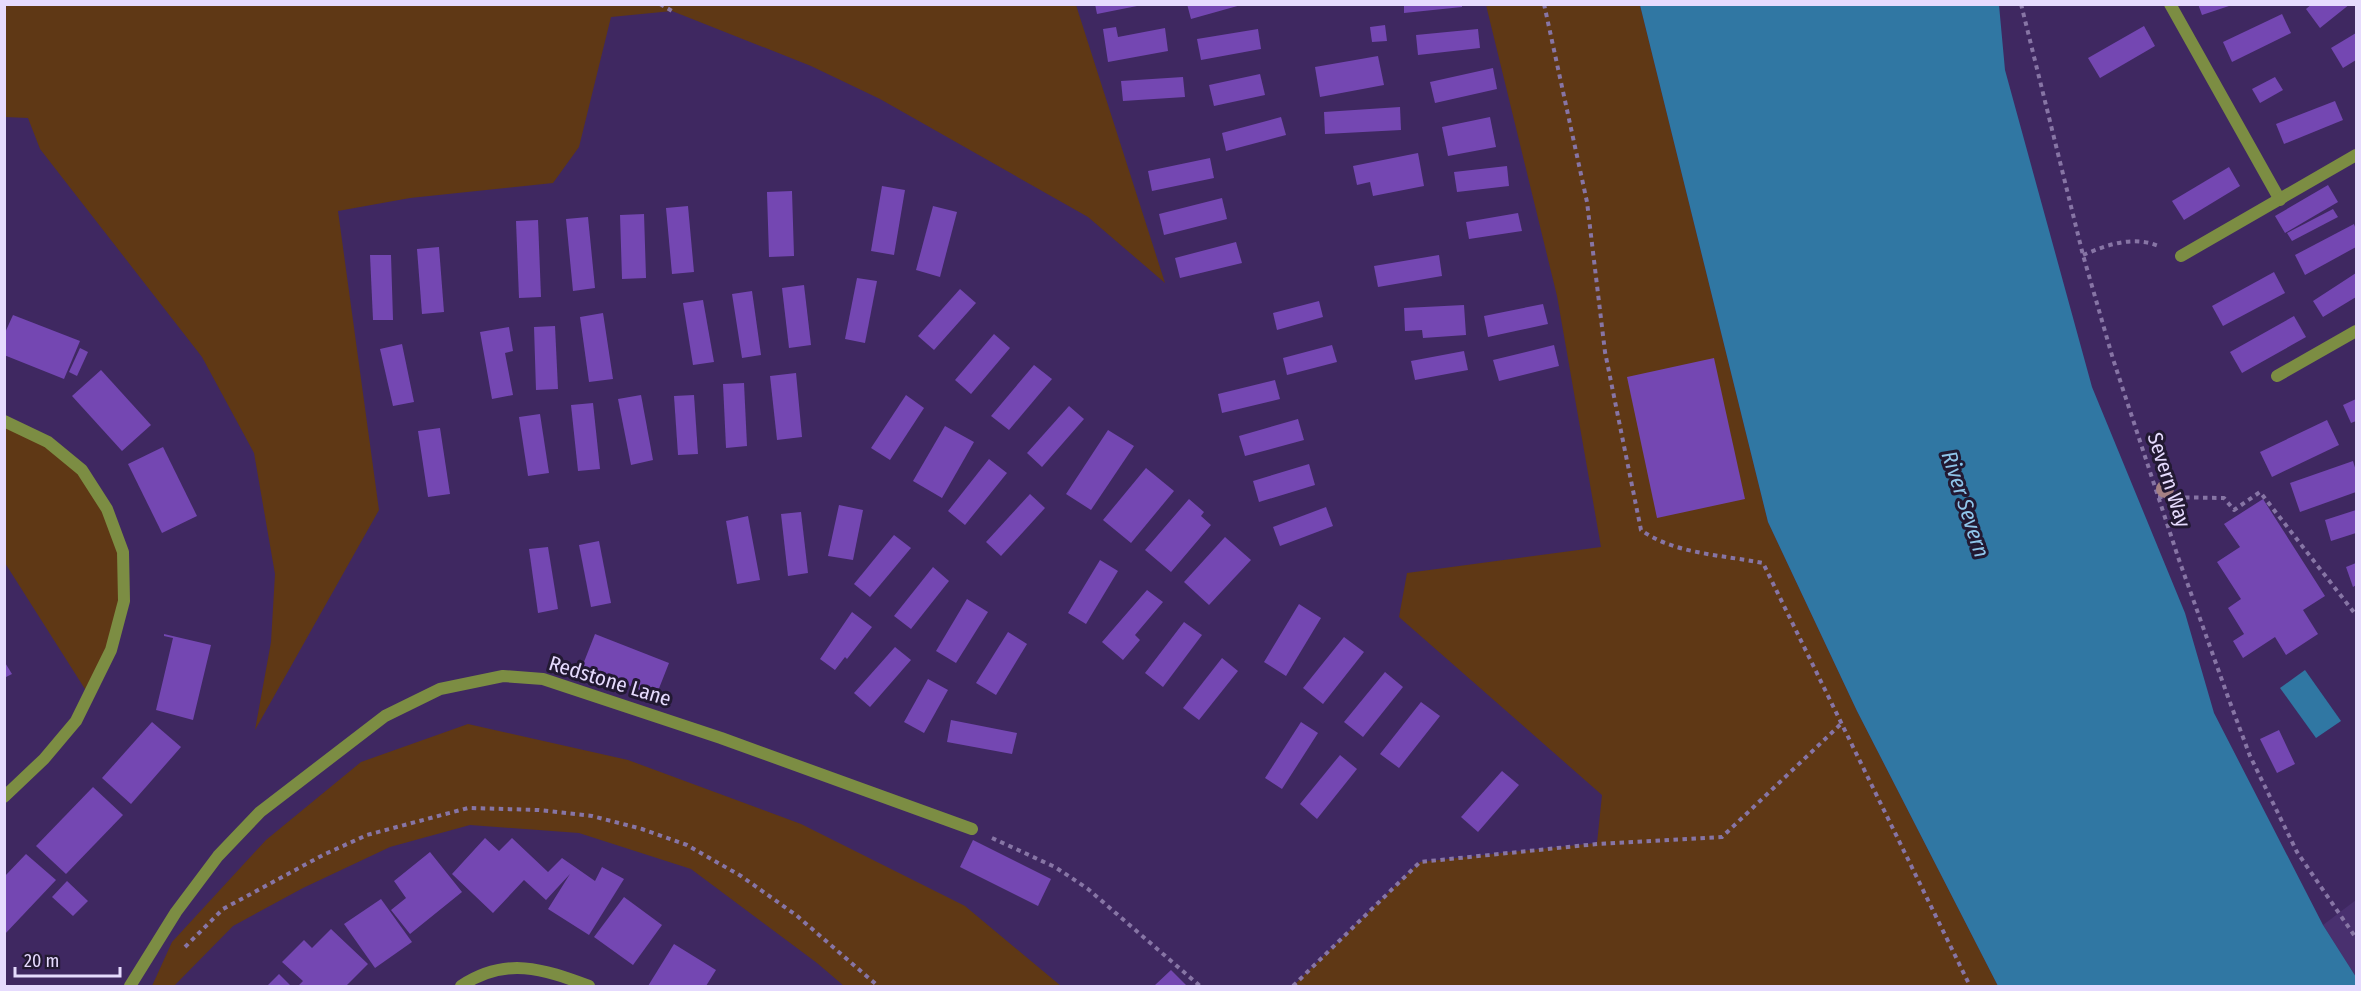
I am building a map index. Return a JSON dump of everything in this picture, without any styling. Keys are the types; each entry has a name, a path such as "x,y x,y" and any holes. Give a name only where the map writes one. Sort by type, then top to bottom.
{"street":[{"path":"2169,4 2280,200"},
{"path":"2181,256 2356,155"},
{"path":"2277,376 2356,331"},
{"path":"4,421 48,442 82,470 107,509 123,552 124,601 111,650 76,721 44,759 4,797"},
{"name":"Redstone Lane","path":"129,987 176,912 218,856 260,812 385,716 440,689 503,676 543,678 721,738 972,828"},
{"path":"461,987 504,968 544,969 590,987"}],"path":[{"path":"660,4 672,11"},
{"path":"1544,4 1587,202 1605,352 1641,530 1657,542 1763,563 1843,722 1970,987"},
{"name":"Severn Way","path":"2021,4 2083,255 2113,359 2158,496 2250,756 2297,852 2356,938"},
{"path":"2083,255 2130,240 2149,242 2181,256"},
{"path":"2158,496 2224,498 2234,510 2260,492 2356,615"},
{"path":"1293,987 1420,862 1597,844 1722,837 1843,722"},
{"path":"179,953 223,909 323,855 367,836 468,808 539,810 592,816 642,828 687,845 741,876 796,915 878,987"},
{"path":"972,828 1055,867 1088,889 1200,987"}],"shaded area":[{"path":"4,5 1076,5 1165,283 1088,217 880,99 811,66 672,11 611,17 579,147 553,183 410,198 338,211 379,510 255,730 271,642 275,574 254,453 202,357 40,149 28,118 5,117"},
{"path":"1486,5 1640,5 1768,522 1857,711 1998,986 1293,986 1420,862 1597,843 1602,795 1399,617 1407,573 1601,547 1557,296"},
{"path":"5,421 82,470 123,552 124,601 90,697 5,563"},
{"path":"468,724 628,760 801,824 965,906 1061,986 844,986 817,963 691,869 579,833 470,825 390,847 303,888 233,926 174,986 152,986 172,942 266,840 361,762"},
{"path":"2356,900 2356,977 2323,925"}],"water":[{"name":"River Severn","path":"1640,5 1999,5 2005,70 2092,387 2185,613 2214,713 2323,925 2356,977 2356,986 1998,986 1857,711 1768,522"},
{"path":"2305,670 2341,721 2316,738 2280,688"}],"building":[{"path":"1095,4 1137,4 1137,6 1097,14"},
{"path":"1187,4 1241,4 1241,5 1191,19"},
{"path":"1404,4 1462,4 1462,7 1404,13"},
{"path":"2198,4 2232,4 2232,5 2202,15"},
{"path":"2312,4 2350,4 2320,28 2306,9"},
{"path":"2282,14 2291,33 2232,62 2223,42"},
{"path":"1385,25 1387,41 1372,42 1370,27"},
{"path":"2144,26 2155,46 2100,78 2088,58"},
{"path":"1116,27 1118,37 1165,28 1168,51 1108,62 1103,29"},
{"path":"1258,29 1261,49 1201,60 1197,39"},
{"path":"1478,29 1480,48 1418,55 1416,35"},
{"path":"2356,33 2356,60 2343,68 2331,48"},
{"path":"1378,56 1384,85 1320,97 1315,67"},
{"path":"1493,68 1497,89 1435,103 1430,82"},
{"path":"1260,74 1265,95 1214,106 1209,85"},
{"path":"1183,77 1185,97 1123,101 1121,81"},
{"path":"2275,77 2283,90 2260,103 2252,89"},
{"path":"2335,101 2343,120 2284,144 2276,124"},
{"path":"1400,107 1401,130 1325,134 1324,112"},
{"path":"1281,117 1286,135 1226,151 1222,133"},
{"path":"1490,117 1496,147 1448,156 1442,127"},
{"path":"1418,153 1424,186 1373,196 1370,182 1357,185 1353,166"},
{"path":"1210,158 1214,178 1152,191 1148,171"},
{"path":"1507,166 1509,186 1457,192 1454,172"},
{"path":"2229,167 2240,186 2184,220 2172,201"},
{"path":"2328,185 2338,202 2285,233 2275,216"},
{"path":"882,186 905,190 894,255 871,251"},
{"path":"792,191 794,256 769,257 767,192"},
{"path":"1222,198 1227,219 1164,235 1159,214"},
{"path":"688,206 694,272 672,274 666,208"},
{"path":"933,206 957,212 940,277 916,270"},
{"path":"2333,209 2338,217 2292,241 2287,233"},
{"path":"1518,213 1522,231 1469,239 1466,222"},
{"path":"644,214 646,278 622,279 620,215"},
{"path":"588,217 595,288 573,291 566,219"},
{"path":"538,220 541,297 519,298 516,221"},
{"path":"2354,224 2356,247 2305,275 2295,255"},
{"path":"1236,242 1242,263 1180,278 1175,258"},
{"path":"439,247 444,312 422,314 417,249"},
{"path":"370,255 391,255 393,320 373,320"},
{"path":"1439,255 1442,276 1378,287 1374,266"},
{"path":"2274,272 2285,293 2223,326 2212,306"},
{"path":"2356,273 2356,297 2323,317 2313,301"},
{"path":"857,278 877,281 865,343 845,339"},
{"path":"804,285 811,345 789,348 782,288"},
{"path":"960,289 976,303 934,350 918,336"},
{"path":"752,291 761,355 742,358 732,294"},
{"path":"703,300 714,362 693,365 683,303"},
{"path":"1319,301 1323,317 1277,330 1273,313"},
{"path":"1543,304 1548,324 1488,337 1484,316"},
{"path":"1464,305 1466,335 1423,338 1422,330 1405,331 1404,308"},
{"path":"603,313 613,379 589,382 580,317"},
{"path":"13,315 80,341 64,379 4,355 4,335"},
{"path":"2294,316 2306,337 2242,373 2230,352"},
{"path":"555,326 558,389 536,390 534,327"},
{"path":"509,327 513,351 505,353 513,395 492,399 480,332"},
{"path":"994,334 1010,348 971,394 955,380"},
{"path":"402,344 414,402 393,406 380,349"},
{"path":"1332,345 1337,362 1287,375 1283,358"},
{"path":"1554,345 1559,366 1499,381 1493,360"},
{"path":"80,348 88,352 77,376 69,372"},
{"path":"1464,351 1468,370 1415,380 1411,361"},
{"path":"1714,358 1745,499 1657,518 1627,377"},
{"path":"1034,365 1052,379 1009,430 991,416"},
{"path":"101,370 151,425 122,451 72,396"},
{"path":"796,373 802,437 777,440 770,376"},
{"path":"1275,380 1280,399 1222,413 1218,394"},
{"path":"744,383 747,446 726,448 723,384"},
{"path":"641,395 653,460 631,465 618,399"},
{"path":"694,395 698,454 678,455 674,396"},
{"path":"906,395 924,408 890,460 871,448"},
{"path":"2356,399 2356,421 2351,423 2343,405"},
{"path":"593,403 600,469 578,471 571,405"},
{"path":"1069,406 1084,419 1042,467 1027,453"},
{"path":"540,414 549,473 528,476 519,417"},
{"path":"1298,419 1304,440 1245,456 1239,436"},
{"path":"2327,420 2339,445 2272,477 2260,452"},
{"path":"945,426 974,442 942,498 913,481"},
{"path":"440,428 450,494 428,497 418,431"},
{"path":"1108,430 1134,446 1091,510 1066,494"},
{"path":"163,447 197,516 162,533 128,464"},
{"path":"989,459 1007,473 965,525 948,511"},
{"path":"2353,461 2356,471 2356,492 2300,512 2290,483"},
{"path":"1309,464 1315,485 1259,502 1253,481"},
{"path":"1146,468 1174,491 1131,543 1103,520"},
{"path":"1030,494 1045,508 1001,556 986,542"},
{"path":"1189,499 1204,512 1201,516 1211,525 1171,572 1145,550"},
{"path":"2263,499 2325,596 2303,610 2318,634 2286,655 2275,637 2243,658 2233,641 2244,634 2228,608 2241,599 2217,562 2240,547 2224,524"},
{"path":"839,505 863,510 853,560 828,556"},
{"path":"1326,507 1333,526 1280,546 1273,527"},
{"path":"2356,510 2356,533 2331,541 2325,520"},
{"path":"801,512 808,573 788,576 781,514"},
{"path":"748,516 760,580 737,584 726,521"},
{"path":"894,535 911,548 870,597 854,584"},
{"path":"1225,537 1251,560 1209,605 1184,582"},
{"path":"599,541 611,603 591,607 579,545"},
{"path":"548,547 558,609 538,613 529,549"},
{"path":"1100,560 1118,571 1086,624 1068,613"},
{"path":"2356,563 2356,585 2353,587 2346,567"},
{"path":"933,567 949,581 911,629 894,616"},
{"path":"1147,590 1163,602 1135,635 1140,640 1123,660 1102,642"},
{"path":"967,599 988,612 956,663 936,651"},
{"path":"1299,604 1321,618 1286,676 1264,662"},
{"path":"852,612 872,627 847,659 845,657 835,670 820,659"},
{"path":"1184,622 1202,635 1163,687 1145,673"},
{"path":"1008,632 1027,644 996,695 976,683"},
{"path":"164,634 211,645 193,720 156,710 173,638 164,636"},
{"path":"595,634 669,663 656,696 582,667"},
{"path":"1344,637 1364,652 1323,704 1303,688"},
{"path":"895,647 911,660 870,707 854,693"},
{"path":"1222,658 1238,671 1199,720 1183,708"},
{"path":"4,661 12,674 4,678"},
{"path":"1385,672 1403,687 1363,737 1344,722"},
{"path":"928,679 948,690 924,733 904,722"},
{"path":"1421,702 1440,716 1399,768 1380,754"},
{"path":"951,720 1017,733 1012,754 947,742"},
{"path":"152,722 181,747 131,804 102,778"},
{"path":"1301,722 1318,733 1282,789 1265,778"},
{"path":"2279,730 2295,764 2277,773 2260,739"},
{"path":"1340,755 1357,769 1317,819 1300,804"},
{"path":"1502,771 1519,785 1478,832 1461,817"},
{"path":"93,787 123,815 66,874 36,846"},
{"path":"485,838 499,851 512,838 548,872 562,858 595,881 602,867 624,879 589,935 548,909 570,874 546,900 524,880 493,913 452,874"},
{"path":"973,840 1051,879 1038,906 960,867"},
{"path":"430,852 462,892 410,934 391,910 406,898 394,881"},
{"path":"26,854 56,880 4,935 4,877"},
{"path":"67,881 88,901 73,916 52,897"},
{"path":"624,897 662,925 633,965 594,937"},
{"path":"381,899 412,942 375,968 344,924"},
{"path":"331,929 368,964 346,986 298,986 303,981 282,962 304,940 312,948"},
{"path":"674,944 716,970 706,986 648,986"},
{"path":"1171,970 1187,986 1154,986"},
{"path":"279,974 291,986 267,986"}]}
